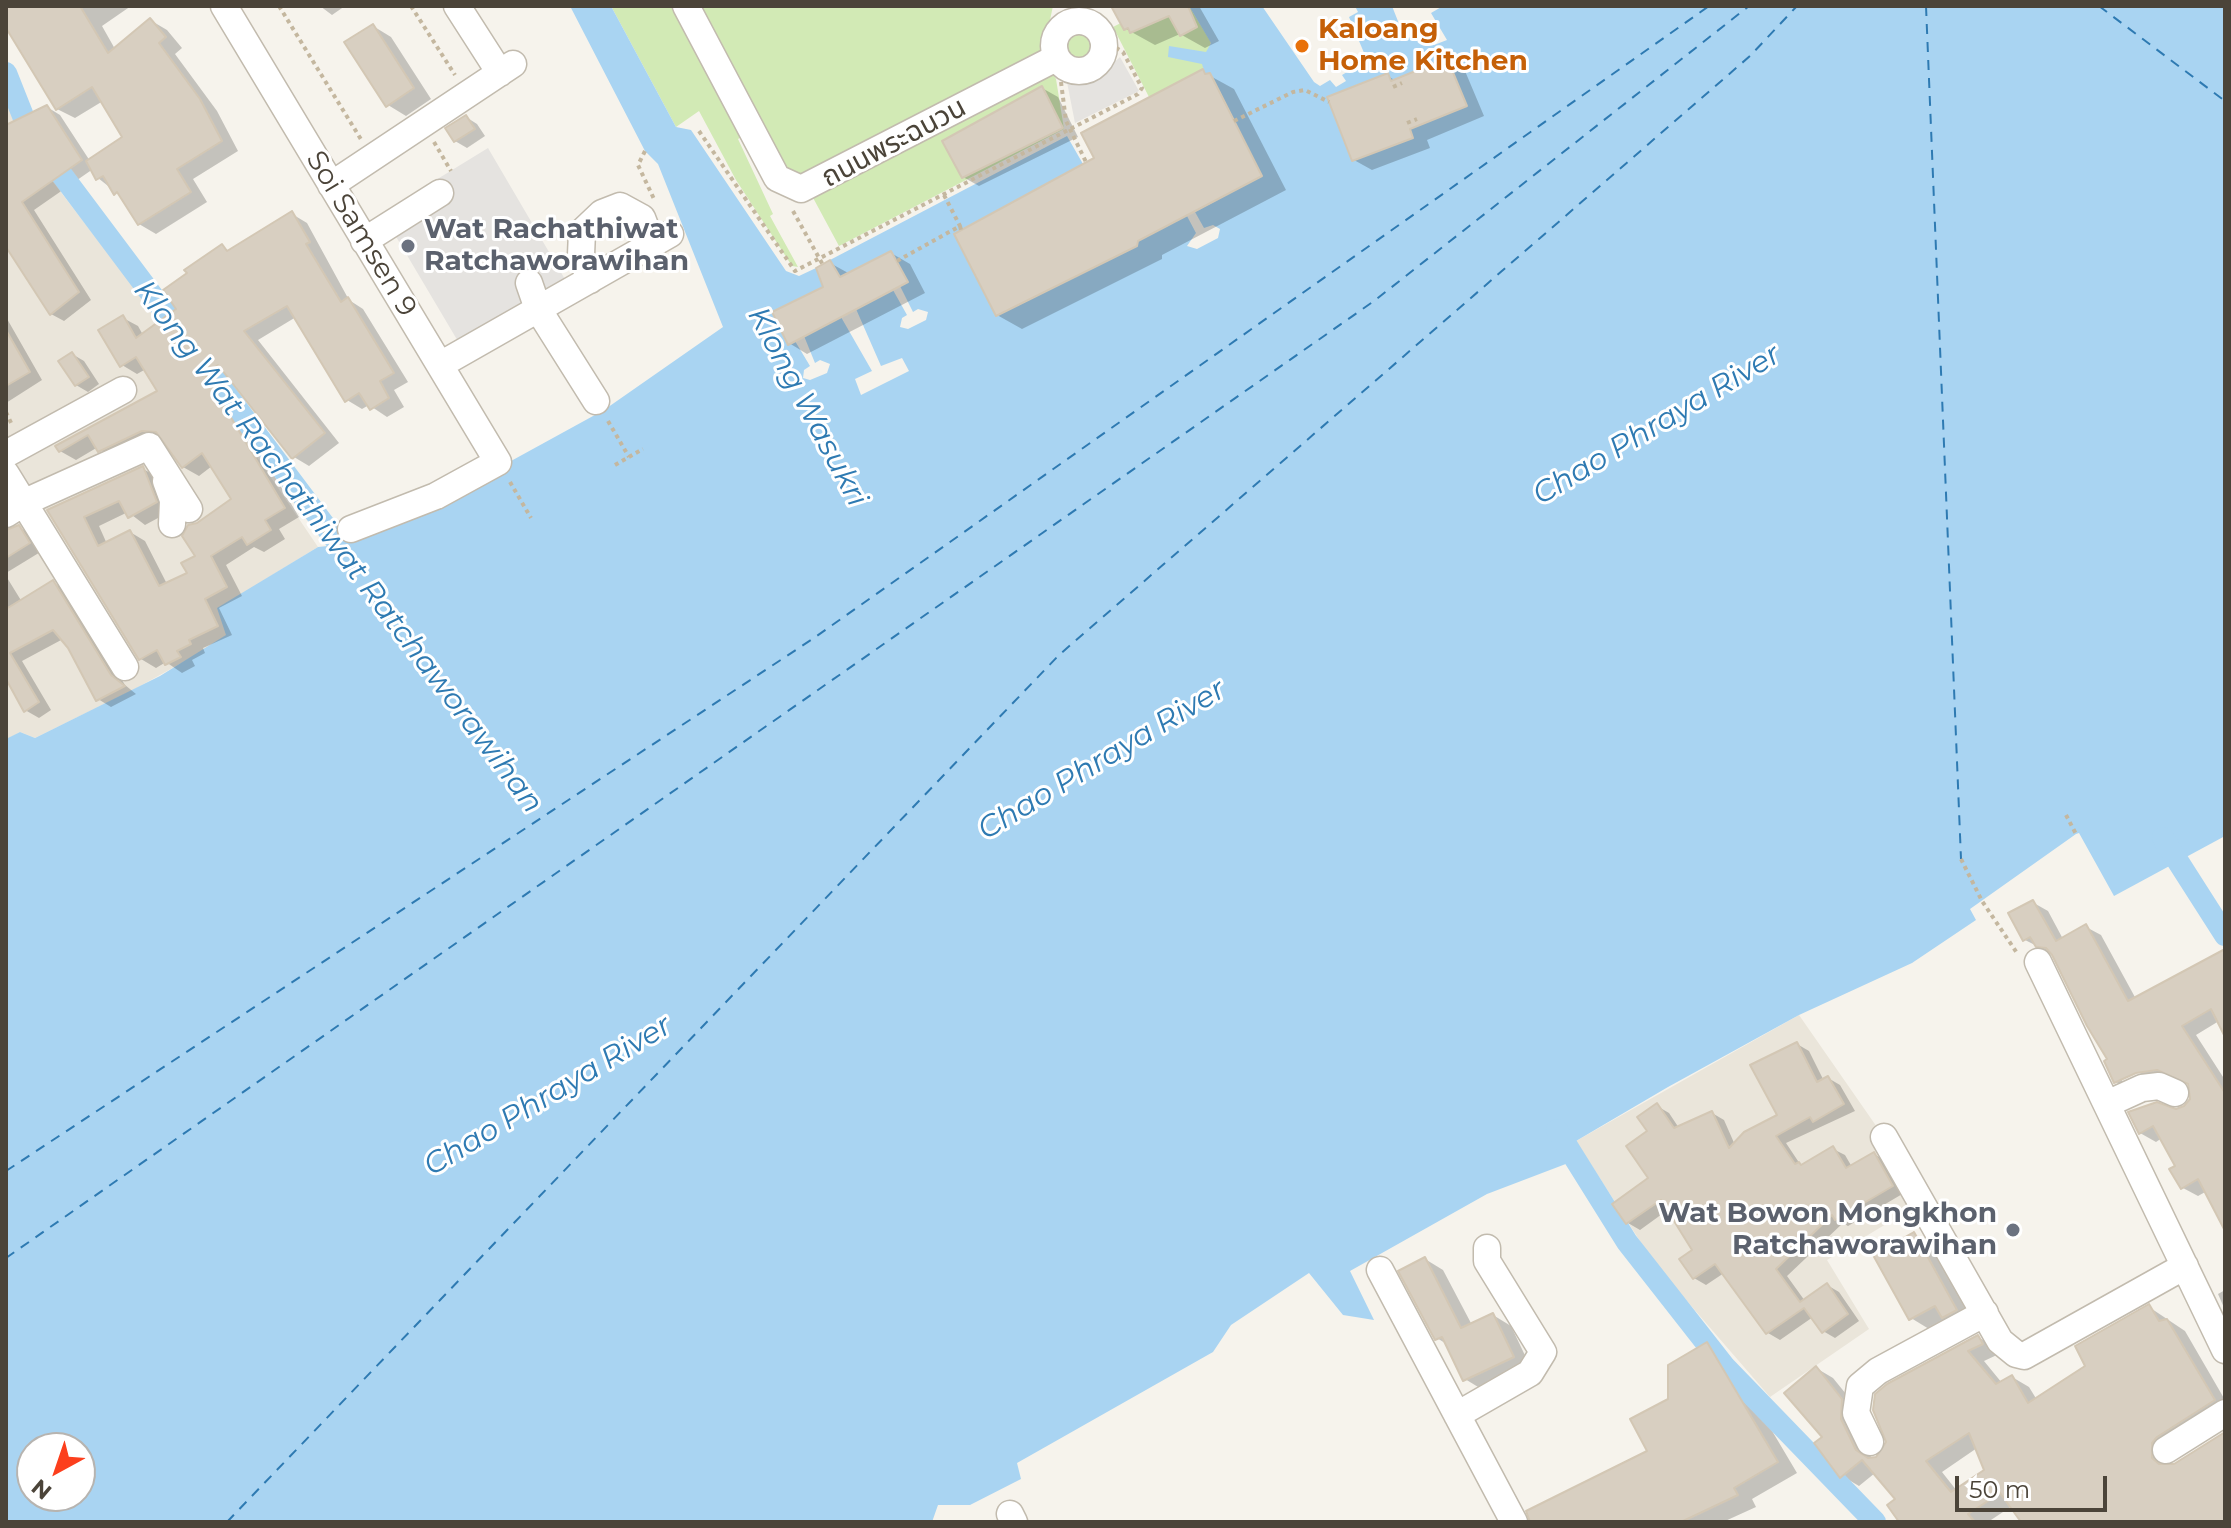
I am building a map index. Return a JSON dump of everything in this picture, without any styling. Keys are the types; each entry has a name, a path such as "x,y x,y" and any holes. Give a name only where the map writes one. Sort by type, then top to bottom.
{"street":[{"name":"Soi Samsen 9","path":"224,6 498,462"},
{"path":"331,185 506,68 457,6"},
{"name":"ถนนพระฉนวน","path":"686,6 777,178 787,185 809,188 1060,62"},
{"path":"1069,14 1094,26 1103,40 1102,56 1091,68 1075,71 1060,62 1054,41 1069,14"},
{"path":"364,241 446,182"},
{"path":"440,365 590,280 661,239 642,218 620,206 602,213 582,232 581,255 590,280"},
{"path":"529,283 538,309 596,401"},
{"path":"6,454 123,390"},
{"path":"15,508 149,446 165,470 181,516"},
{"path":"351,529 436,496 498,462"},
{"path":"6,474 15,508 125,667"},
{"path":"2038,962 2225,1350"},
{"path":"2107,1104 2142,1088 2159,1086 2175,1093"},
{"path":"1884,1137 2000,1341 2016,1354 2024,1356 2185,1266"},
{"path":"1457,1415 1530,1373 1543,1352 1487,1261 1487,1248"},
{"path":"1380,1270 1514,1522"},
{"path":"1870,1442 1856,1413 1860,1386 1878,1371 1985,1313"},
{"path":"2166,1450 2225,1413"}],"path":[{"path":"279,6 372,156"},
{"path":"411,6 468,94"},
{"path":"699,131 791,269 799,270 821,262 1138,94 1142,88 1123,52 1103,40"},
{"path":"1060,62 1062,103 1086,162"},
{"path":"1393,87 1402,83"},
{"path":"1234,121 1293,92 1305,90 1329,102"},
{"path":"1407,123 1417,119"},
{"path":"423,123 446,182"},
{"path":"645,151 638,165 661,239"},
{"path":"787,185 790,205 821,262"},
{"path":"897,261 961,228 944,196"},
{"path":"596,401 629,457"},
{"path":"615,465 643,449"},
{"path":"498,462 531,518"},
{"path":"2066,815 2076,834"},
{"path":"1961,859 1982,901 2024,964 2038,962"}],"shaded area":[{"path":"1120,57 1139,91 1075,123 1066,77 1106,70"},
{"path":"6,91 34,157 205,380 318,547 261,582 227,635 203,651 133,690 35,738 20,732 6,740"},
{"path":"488,148 566,281 459,343 382,213"},
{"path":"1799,1015 1927,1199 1827,1260 1869,1329 1770,1397 1654,1263 1576,1141"}],"green space":[{"path":"611,6 678,6 747,133 738,139 773,214 770,216 798,267 792,266 736,180 699,111 676,127"},
{"path":"696,6 1053,6 1042,57 806,177 783,169"},
{"path":"1154,6 1189,6 1211,42 1203,69 1149,97 1113,27"},
{"path":"1078,29 1090,34 1095,46 1090,58 1078,63 1066,58 1061,46 1066,34"},
{"path":"1051,71 1056,79 1064,129 839,246 811,194"}],"water":[{"path":"570,6 611,6 676,127 691,130 786,271 799,276 816,268 823,287 772,313 787,344 795,341 810,366 804,370 803,378 810,380 827,373 830,364 820,360 815,363 804,336 841,317 872,371 855,379 861,395 909,371 902,358 881,366 856,309 893,290 907,315 902,318 900,327 908,329 926,320 928,312 918,309 913,312 900,286 908,282 891,251 840,277 830,260 1067,136 1083,164 954,234 996,316 1137,246 1138,241 1187,216 1196,233 1187,246 1197,249 1218,238 1220,229 1213,225 1204,228 1195,212 1262,176 1210,73 1205,74 1202,64 1168,57 1169,46 1206,52 1211,43 1189,6 1262,6 1314,82 1320,86 1330,80 1336,87 1346,81 1342,75 1367,60 1349,17 1358,12 1355,6 1392,6 1405,39 1425,32 1434,45 1447,40 1431,13 1443,6 2225,6 2225,836 2114,896 2079,833 2076,834 1970,909 1976,920 1912,963 1799,1015 1668,1087 1576,1141 1571,1162 1487,1194 1350,1271 1374,1320 1343,1315 1309,1273 1231,1325 1213,1352 1017,1463 1021,1479 970,1505 938,1505 932,1522 6,1522 6,739 20,732 35,738 160,676 226,635 217,608 318,547 347,544 387,529 604,410 723,327 658,164 645,151","holes":["1447,58 1466,106 1420,125 1400,77","1388,74 1413,138 1352,161 1327,97"]}],"building":[{"path":"6,6 80,6 108,53 150,18 166,37 159,43 200,99 222,141 177,169 191,192 138,225 117,192 114,195 103,176 96,180 86,161 122,137 92,87 56,110 6,28"},
{"path":"1111,6 1188,6 1197,27 1180,36 1169,16 1130,33 1128,28 1124,30"},
{"path":"373,24 414,88 386,107 344,42"},
{"path":"1447,58 1467,106 1410,129 1413,138 1352,161 1327,97 1388,73 1391,81"},
{"path":"1203,69 1205,74 1210,73 1262,176 1138,241 1137,246 996,316 954,234 1094,158 1081,133"},
{"path":"1042,86 1063,128 962,178 942,141"},
{"path":"47,105 82,160 22,202 79,292 50,315 6,247 6,125"},
{"path":"466,115 475,129 454,142 445,128"},
{"path":"292,211 310,242 306,244 341,302 348,297 394,373 380,381 389,398 370,410 359,393 345,402 287,306 244,331 325,433 292,459 218,365 205,374 285,508 265,520 271,530 247,545 242,537 211,556 227,587 205,599 218,626 189,640 191,644 177,651 181,657 165,665 157,650 139,660 47,510 143,466 157,502 128,518 119,501 84,517 98,546 130,530 159,586 187,573 181,563 195,556 182,536 188,525 197,523 231,499 202,453 182,468 156,432 142,431 98,452 88,435 59,452 55,446 157,391 136,357 120,367 98,330 123,315 136,338 176,309 163,290 187,273 184,270 222,244 227,251"},
{"path":"891,251 908,282 788,345 772,312 823,287 816,268 830,260 840,277"},
{"path":"6,330 30,372 6,386"},
{"path":"72,352 89,377 75,386 58,361"},
{"path":"19,525 30,543 6,558 6,530"},
{"path":"53,580 111,675 125,686 96,701 68,648 53,630 10,653 39,702 24,712 6,679 6,609"},
{"path":"2033,900 2056,941 2086,924 2128,1001 2225,949 2225,1037 2211,1009 2182,1026 2225,1093 2225,1231 2198,1179 2181,1189 2169,1169 2175,1166 2153,1126 2139,1134 2128,1112 2157,1102 2176,1109 2184,1106 2190,1099 2188,1084 2157,1070 2136,1073 2114,1083 2104,1061 2107,1059 2052,955 2046,948 2036,947 2030,937 2023,941 2008,913"},
{"path":"1797,1042 1817,1082 1828,1076 1844,1104 1813,1122 1810,1117 1776,1136 1795,1164 1799,1162 1801,1165 1833,1146 1846,1168 1874,1152 1893,1186 1835,1220 1832,1215 1776,1269 1800,1302 1827,1283 1848,1314 1822,1333 1804,1308 1766,1334 1715,1264 1693,1279 1679,1259 1692,1250 1661,1200 1626,1224 1612,1204 1648,1178 1626,1146 1647,1131 1637,1117 1657,1103 1674,1128 1712,1111 1729,1148 1744,1132 1777,1115 1750,1065"},
{"path":"1914,1232 1957,1310 1942,1318 1935,1306 1909,1320 1873,1255"},
{"path":"1425,1257 1461,1328 1493,1313 1514,1357 1463,1381 1442,1337 1435,1340 1398,1271"},
{"path":"2149,1304 2159,1321 2167,1319 2215,1400 2157,1437 2152,1443 2152,1458 2159,1464 2174,1464 2225,1432 2225,1522 2021,1522 2000,1493 1968,1514 1975,1522 1899,1522 1887,1505 1895,1499 1862,1460 1840,1478 1814,1443 1822,1437 1784,1393 1816,1366 1842,1399 1841,1419 1856,1450 1868,1458 1876,1457 1886,1442 1873,1410 1875,1394 1887,1384 1978,1335 1983,1344 1968,1351 1996,1384 2012,1375 2028,1403 2085,1366 2075,1346","holes":["1969,1433 1984,1470 1951,1492 1926,1461"]},
{"path":"1707,1342 1778,1462 1734,1488 1738,1495 1681,1522 1530,1522 1526,1511 1647,1451 1630,1419 1668,1399 1668,1365"}],"waterway":[{"name":"Klong Wat Rachathiwat Ratchaworawihan","path":"6,73 29,131 356,567"},
{"path":"2163,838 2225,935"},
{"path":"1557,1130 1627,1242 1725,1367 1875,1522"}],"ferry route":[{"path":"6,1171 814,638 1709,6"},
{"path":"6,1258 1374,301 1749,6"},
{"path":"227,1522 1059,655 1750,56 1797,6"},
{"path":"1926,6 1961,859"},
{"path":"2099,6 2225,101"}],"place":[{"name":"Kaloang Home Kitchen","path":"1302,46"},
{"name":"Wat Rachathiwat Ratchaworawihan","path":"408,246"},
{"name":"Wat Bowon Mongkhon Ratchaworawihan","path":"2013,1230"}],"water label":[{"name":"Klong Wasukri","path":"807,407"},
{"name":"Chao Phraya River","path":"1657,425"},
{"name":"Chao Phraya River","path":"1102,760"},
{"name":"Chao Phraya River","path":"548,1096"}]}
